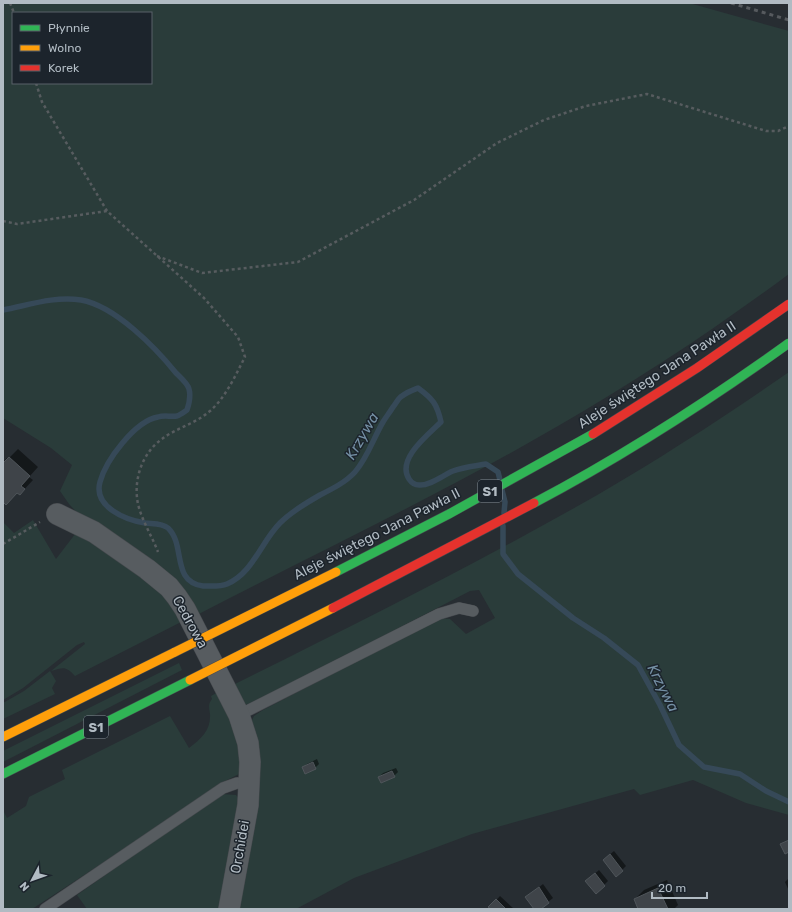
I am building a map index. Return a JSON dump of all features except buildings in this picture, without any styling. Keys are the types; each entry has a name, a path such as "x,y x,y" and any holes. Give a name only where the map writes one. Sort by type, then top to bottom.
{"highway":[{"name":"Aleje świętego Jana Pawła II","path":"3,737 403,538 538,465 648,399 746,335 789,304"},
{"name":"S1","path":"3,774 418,565 554,493 664,427 789,343"}],"street":[{"name":"Cedrowa","path":"57,514 94,532 147,569 169,587 178,597 239,715 248,743 250,762 248,784"},
{"name":"Orchidei","path":"229,909 248,805 248,784"}],"lane":[{"path":"239,715 440,614 459,608 473,612"},
{"path":"45,909 223,788 237,783 248,784"}],"path":[{"path":"36,84 42,102 107,211 204,298 238,337 245,358 226,394 210,411 189,425 162,438 148,452 140,468 136,486 138,504 144,523 155,543 160,558"},
{"path":"157,256 202,273 298,262 414,200 497,143 544,120 586,106 647,94 766,131 778,131 789,126"},
{"path":"3,221 17,224 107,211"},
{"path":"3,544 57,514"}],"shaded area":[{"path":"3,3 689,3 789,31 789,274 676,353 617,391 558,426 469,476 195,616 82,518 69,504 60,491 72,465 51,448 3,418"},
{"path":"789,372 789,815 746,803 693,780 640,795 634,789 472,834 354,878 296,909 235,909 250,724 254,716 440,618 450,619 466,634 495,618 479,590 470,591 250,705 243,704 229,687 369,617 553,520 599,494 695,435"},
{"path":"33,520 56,559 79,529 138,568 185,620 75,676 69,670 64,668 51,671 85,644 84,642 77,645 23,688 3,700 3,522 14,533"},
{"path":"179,663 182,670 3,762 3,751"},
{"path":"50,671 56,681 52,688 55,694 3,719 3,703 24,691"},
{"path":"220,691 238,727 241,773 221,783 153,830 32,909 3,909 3,810 7,818 26,806 29,797 65,779 62,770 170,716 189,748 201,738 207,729 210,720 209,706 212,699 211,696"},
{"path":"221,794 236,795 241,801 224,909 87,909 77,895"}],"waterway":[{"name":"Krzywa","path":"3,310 61,299 81,300 94,304 107,310 146,340 187,385 190,394 187,410 177,416 160,416 149,420 131,434 108,463 100,482 99,491 101,499 113,511 129,519 166,526 173,535 177,544 183,570 187,578 193,583 203,586 221,586 236,579 250,565 273,531 284,519 304,504 334,488 355,472 367,454 383,422 398,400 406,393 418,388 434,402 441,422 422,440 410,455 406,471 409,479 413,483 423,485 457,470 486,464 498,472 500,480"},
{"name":"Krzywa","path":"502,490 505,502 504,513"},
{"name":"Krzywa","path":"503,526 503,554 518,574 573,618 604,638 638,665 660,705 679,745 704,767 740,774 766,791 789,802"}],"railway":[{"path":"731,3 789,20"}],"traffic: fast":[{"path":"534,503 664,428 789,343"},
{"path":"336,572 449,514 593,434"},
{"path":"3,774 190,680"}],"traffic: slow":[{"path":"175,652 336,572"},
{"path":"190,680 333,608"},
{"path":"3,737 175,652"}],"traffic: jam":[{"path":"593,434 697,368 789,304"},
{"path":"333,608 534,503"}]}
